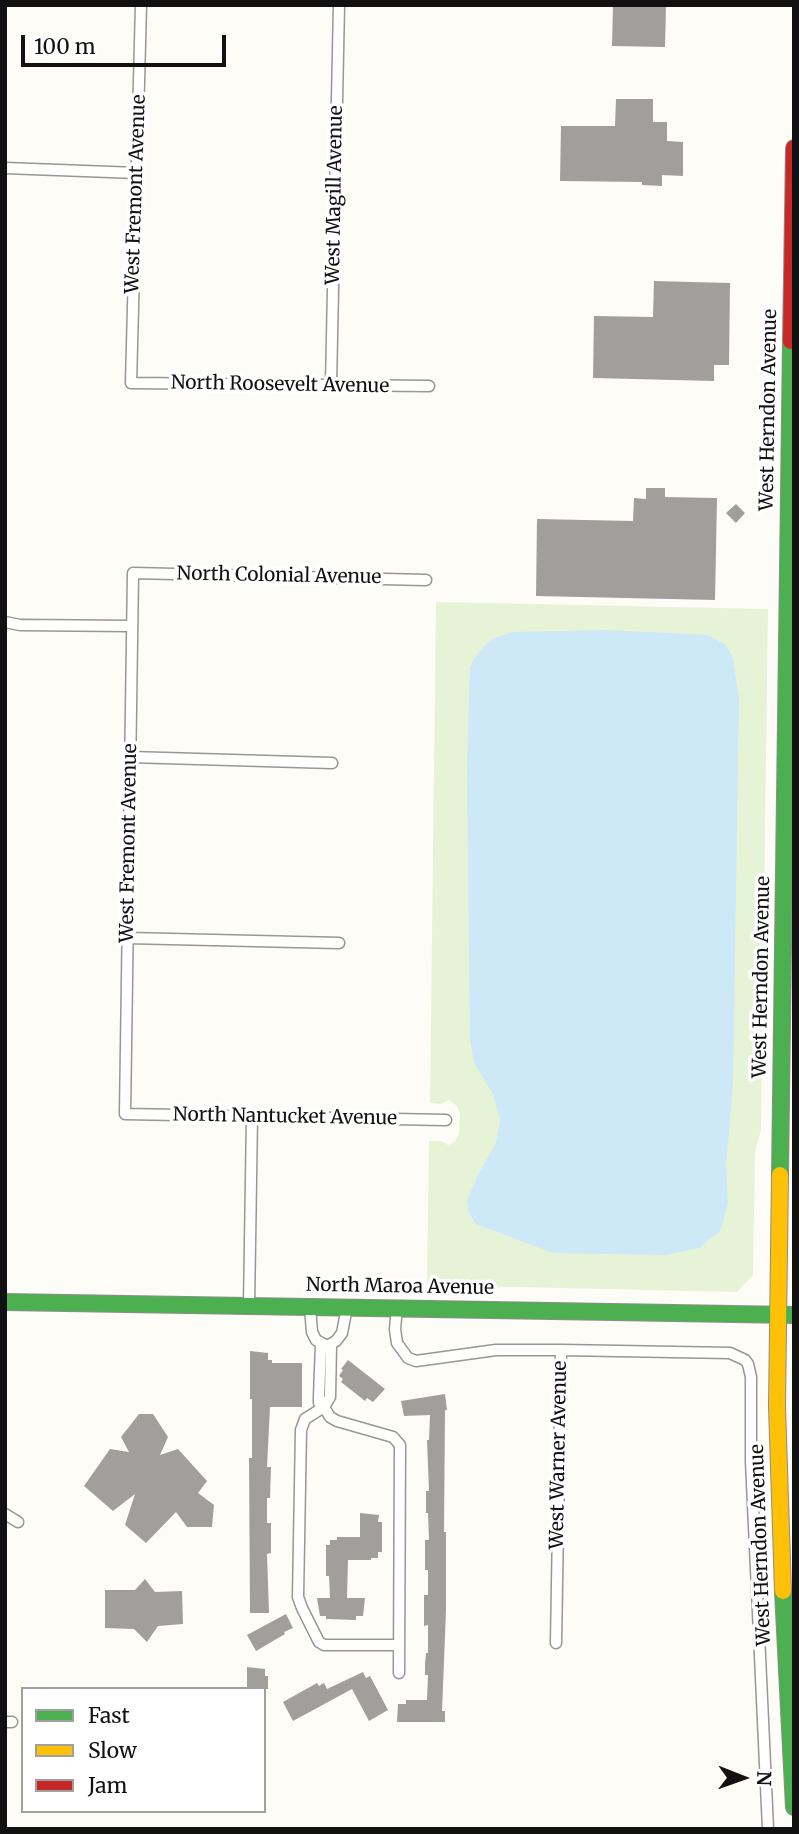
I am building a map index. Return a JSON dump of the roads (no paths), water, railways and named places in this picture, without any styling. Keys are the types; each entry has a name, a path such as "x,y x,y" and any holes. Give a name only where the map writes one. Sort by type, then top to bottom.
{"main road":[{"name":"West Herndon Avenue","path":"794,148 786,1315 780,1530 794,1807"},
{"name":"North Maroa Avenue","path":"5,1302 786,1315"}],"street":[{"name":"West Fremont Avenue","path":"131,383 141,5"},
{"name":"West Magill Avenue","path":"331,384 339,5"},
{"path":"5,168 137,173"},
{"name":"North Roosevelt Avenue","path":"131,383 429,386"},
{"name":"West Fremont Avenue","path":"124,1114 133,573"},
{"name":"North Colonial Avenue","path":"133,573 426,579"},
{"path":"5,622 20,625 132,626"},
{"path":"130,757 332,763"},
{"path":"128,938 339,943"},
{"name":"North Nantucket Avenue","path":"124,1114 446,1121"},
{"path":"249,1306 252,1116"},
{"path":"310,1307 312,1332 326,1345"},
{"path":"347,1307 342,1332 326,1345 319,1397 330,1417 393,1437 400,1445 399,1673"},
{"name":"West Warner Avenue","path":"397,1307 397,1343 408,1358 416,1361 467,1352 561,1350 556,1643"},
{"path":"561,1350 730,1353 748,1364 751,1377 751,1461 768,1829"},
{"path":"324,1407 305,1419 301,1430 298,1597 318,1642 324,1645 399,1645"},
{"path":"5,1514 18,1522"}],"water":[{"path":"608,630 707,635 725,644 733,658 739,698 733,1086 726,1166 728,1204 720,1231 699,1248 666,1255 553,1253 476,1224 469,1213 467,1201 496,1143 500,1120 493,1094 474,1063 470,1040 467,768 470,667 477,654 492,639 513,632"}]}
